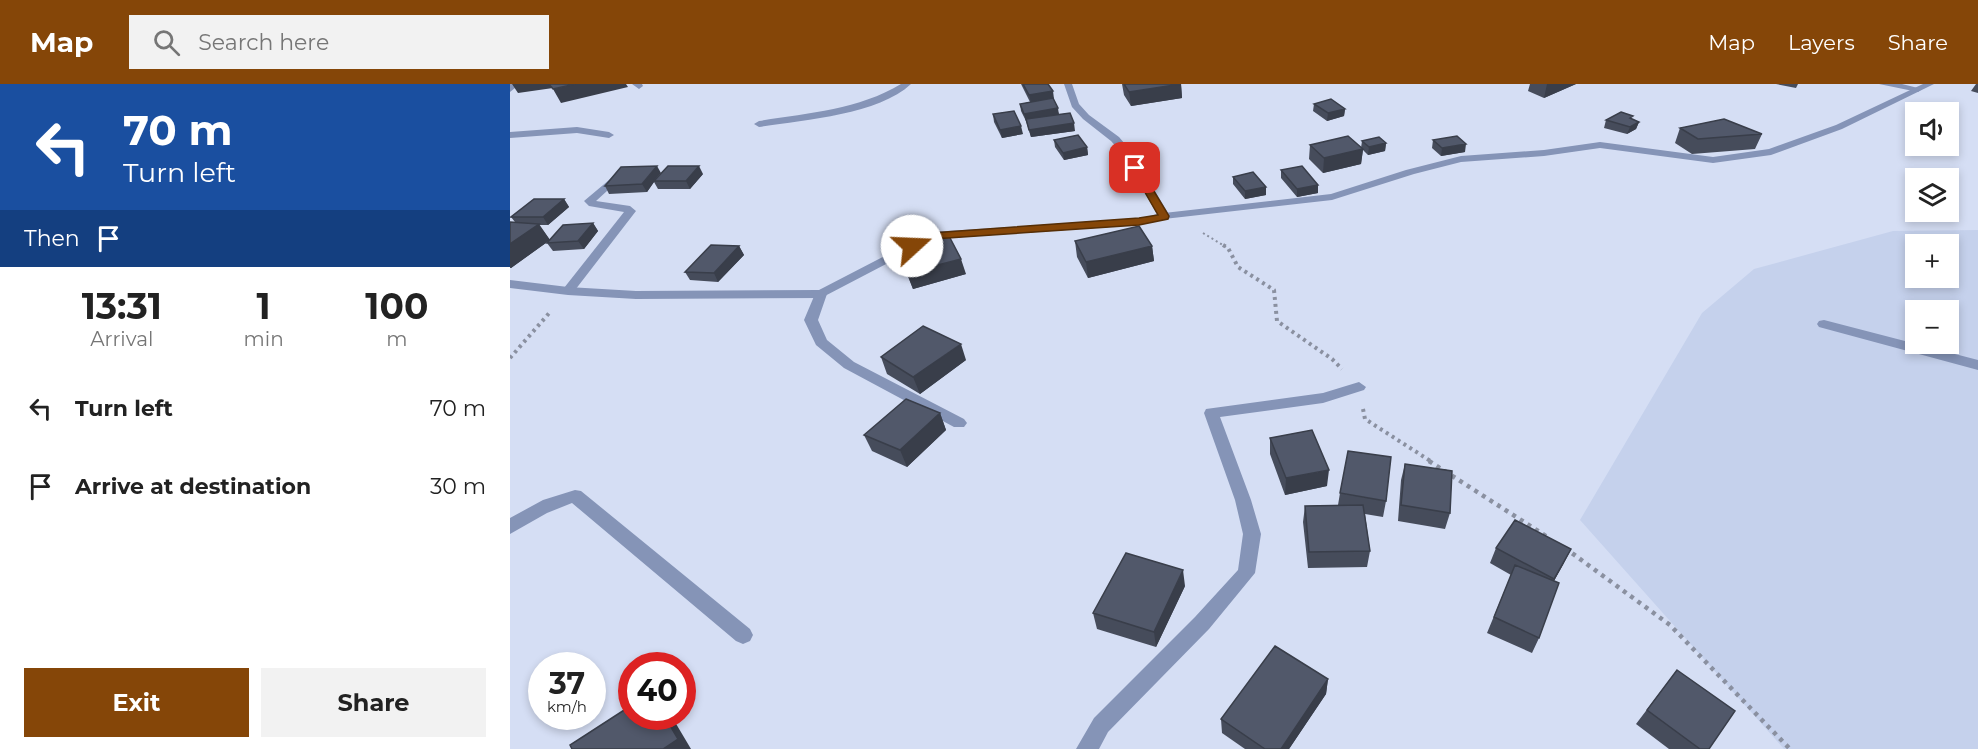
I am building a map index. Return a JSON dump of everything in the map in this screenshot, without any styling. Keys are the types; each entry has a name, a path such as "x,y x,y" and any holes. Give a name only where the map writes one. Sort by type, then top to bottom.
{"street":[{"path":"510,88 516,84"},
{"path":"759,124 874,100 907,84"},
{"path":"1068,84 1075,105 1086,117 1115,139 1126,152 1164,216"},
{"path":"1883,84 1918,90"},
{"path":"510,284 568,291 636,295 821,294 931,236 1139,222 1164,216 1332,197 1410,172 1461,159 1544,153 1600,145 1713,160 1771,152 1839,127 1930,84"},
{"path":"510,135 577,130 609,135"},
{"path":"568,291 630,212 626,208 594,204 590,201 615,178"},
{"path":"821,294 812,320 821,342 849,365 959,423"},
{"path":"1824,324 1978,365"},
{"path":"1087,749 1101,725 1202,623 1246,573 1252,534 1243,500 1211,413 1323,398 1359,387"},
{"path":"510,527 524,517 559,500 575,496 743,635"}],"path":[{"path":"1190,214 1192,226 1228,248 1238,267 1274,290 1277,321 1332,358 1359,387 1365,419 1551,539"},
{"path":"510,358 568,291"},
{"path":"1560,545 1671,625 1790,749"}],"shaded area":[{"path":"1978,230 1978,749 1784,749 1580,520 1702,313 1754,269 1893,231"}],"building":[{"path":"549,84 575,84 553,89"},
{"path":"1023,84 1048,84 1053,91 1029,95"},
{"path":"1124,84 1181,84 1129,92"},
{"path":"1053,98 1058,108 1024,114 1020,104"},
{"path":"1331,99 1345,109 1328,113 1314,104"},
{"path":"1014,111 1021,126 1000,130 993,114"},
{"path":"1621,112 1633,116 1630,118 1639,122 1630,127 1606,120"},
{"path":"1070,113 1074,123 1029,130 1026,119"},
{"path":"1724,119 1762,134 1698,139 1680,128"},
{"path":"1078,135 1087,147 1063,153 1054,140"},
{"path":"1348,136 1363,149 1324,158 1310,145"},
{"path":"1457,136 1466,144 1442,148 1433,140"},
{"path":"1379,137 1386,143 1369,147 1362,141"},
{"path":"657,166 642,184 605,186 621,167"},
{"path":"668,166 699,166 686,181 654,181"},
{"path":"1302,166 1318,185 1297,189 1281,170"},
{"path":"1253,172 1266,187 1245,191 1233,177"},
{"path":"534,199 564,199 543,217 511,217"},
{"path":"510,222 539,224 510,244"},
{"path":"593,223 578,241 547,243 563,225"},
{"path":"1139,226 1152,246 1086,262 1075,241"},
{"path":"948,234 961,259 907,273 896,247"},
{"path":"711,245 739,246 714,273 685,272"},
{"path":"923,326 961,344 913,377 881,357"},
{"path":"906,399 940,413 900,450 864,435"},
{"path":"1312,430 1329,470 1286,478 1270,438"},
{"path":"1348,451 1391,457 1386,501 1340,493"},
{"path":"1405,464 1452,471 1450,513 1401,505"},
{"path":"1363,505 1370,551 1309,552 1305,506"},
{"path":"1515,520 1571,549 1554,579 1496,548"},
{"path":"1126,553 1183,570 1154,632 1093,613"},
{"path":"1515,565 1559,583 1539,638 1494,617"},
{"path":"1275,646 1328,679 1281,749 1265,749 1221,719"},
{"path":"1677,670 1735,711 1709,749 1700,749 1647,710"},
{"path":"618,714 618,730 673,730 678,739 663,749 572,749 570,745 593,730 606,730 606,722"}],"route":[{"path":"912,246 931,236 1139,222 1164,216 1135,168"}]}
